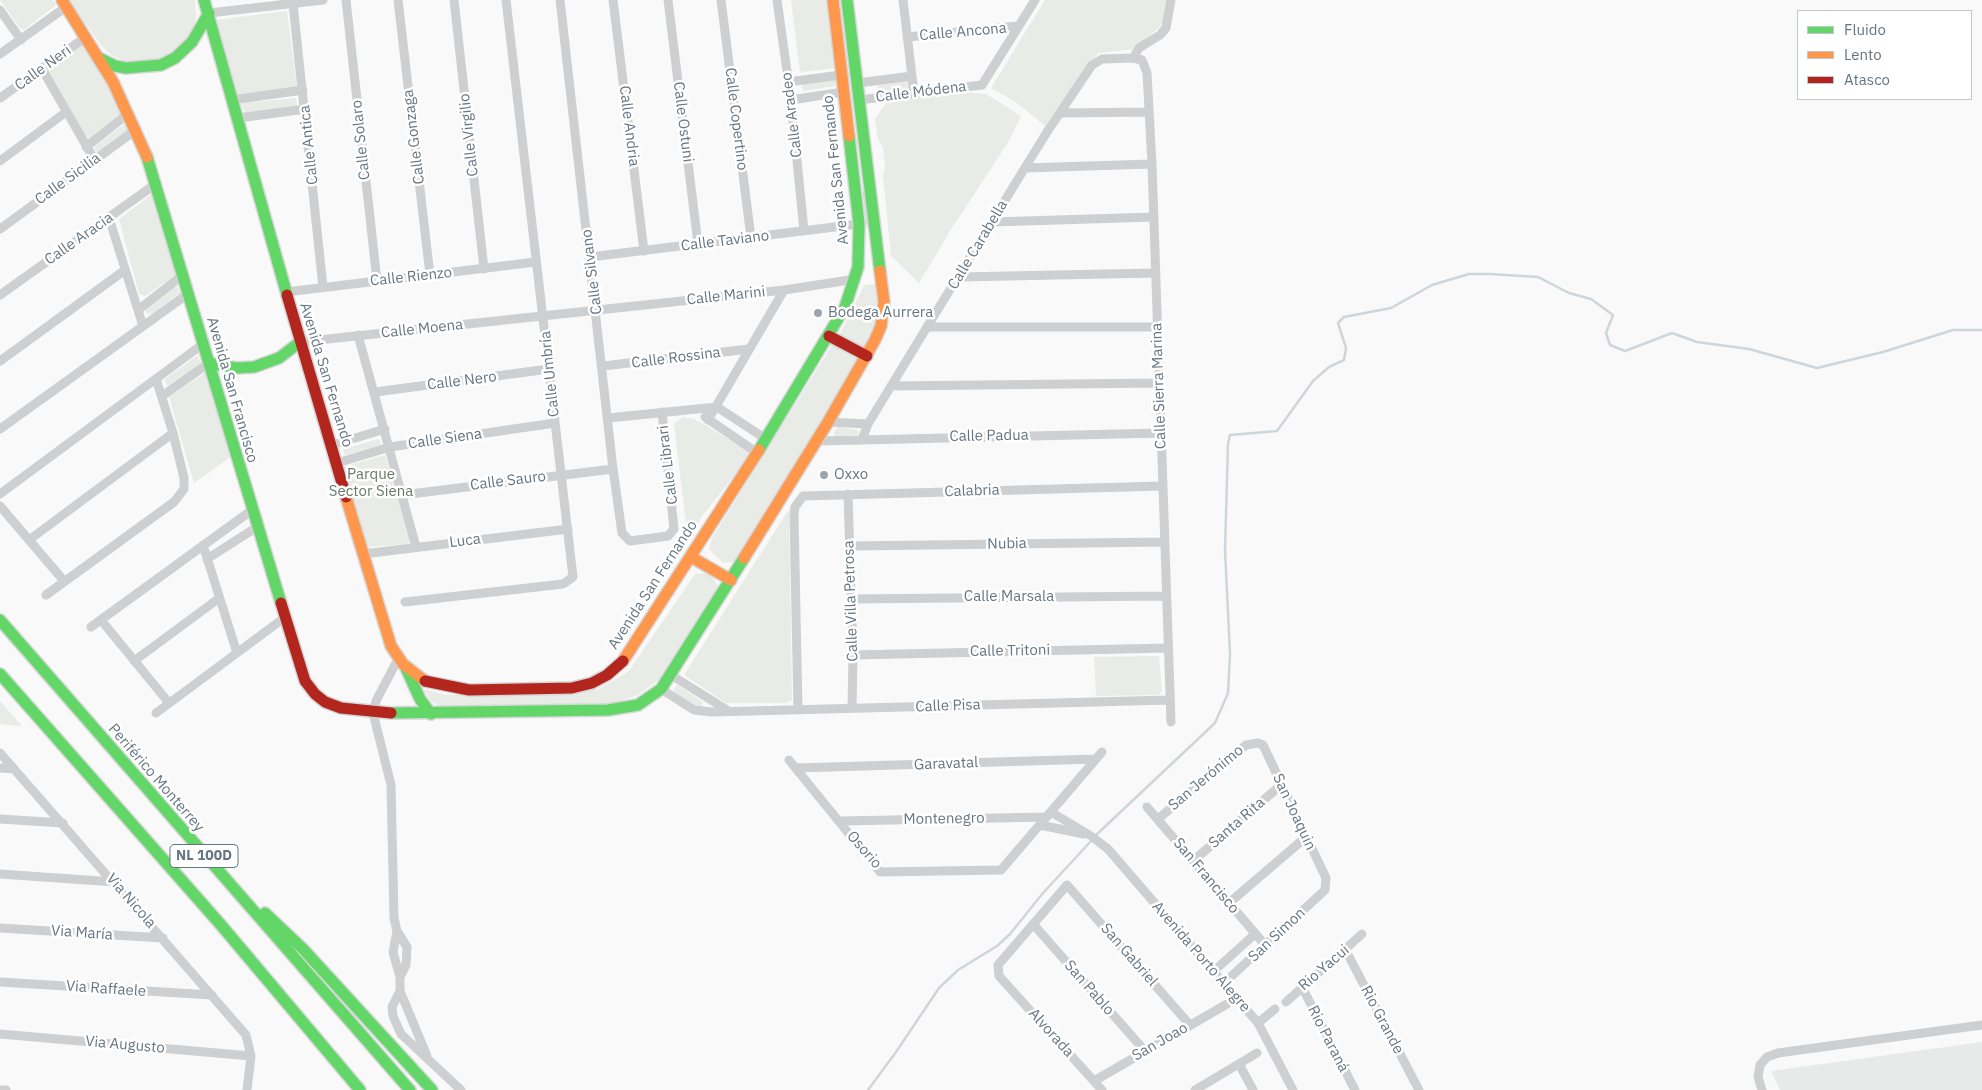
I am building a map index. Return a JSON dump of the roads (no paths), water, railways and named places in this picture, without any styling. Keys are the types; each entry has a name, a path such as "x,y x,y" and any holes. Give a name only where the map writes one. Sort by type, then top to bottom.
{"main road":[{"name":"Avenida San Fernando","path":"204,0 300,342 391,646 398,659 406,668 428,683 452,688 572,688 592,683 607,675 624,660 766,439 829,336 845,307 856,279 859,224 833,0"},
{"name":"Avenida San Fernando","path":"373,713 431,714 624,709 650,699 661,689 671,675 828,422 867,356 881,326 884,302 847,0"},
{"path":"64,3 99,58 115,66 126,68 161,65 175,58 192,42 209,13"},
{"name":"Avenida San Francisco","path":"99,58 137,129 157,182 257,527 305,681 315,694 325,702 353,710 373,713"},
{"path":"829,336 867,356"},
{"path":"209,364 236,368 254,368 279,358 300,342"},
{"path":"691,557 730,580"},
{"name":"Periférico Monterrey","path":"0,620 410,1090"},
{"path":"406,668 420,699 431,714"},
{"name":"NL 100D","path":"0,674 222,925 360,1090"},
{"path":"195,845 303,950 432,1090"}],"street":[{"path":"209,13 324,0"},
{"name":"Calle Solaro","path":"346,0 377,281"},
{"name":"Calle Gonzaga","path":"398,0 430,275"},
{"name":"Calle Virgilio","path":"454,0 484,269"},
{"name":"Calle Umbría","path":"405,602 562,584 573,577 506,0"},
{"name":"Calle Silvano","path":"560,0 603,366 613,470 622,533 630,541"},
{"name":"Calle Andria","path":"613,0 644,251"},
{"name":"Calle Ostuni","path":"668,0 698,244"},
{"name":"Calle Copertino","path":"722,0 751,238"},
{"name":"Calle Aradeo","path":"777,0 804,231"},
{"path":"903,0 914,93"},
{"path":"1018,26 1035,0"},
{"path":"1133,58 1139,48 1160,36 1166,28 1171,0"},
{"path":"0,54 21,40 64,3"},
{"name":"Calle Antica","path":"293,4 306,109 323,287"},
{"path":"0,10 21,40"},
{"name":"Calle Módena","path":"859,100 982,85 1018,26"},
{"name":"Calle Ancona","path":"907,37 1018,26"},
{"name":"Calle Neri","path":"0,98 86,37"},
{"name":"Calle Carabella","path":"862,439 868,424 927,327 1025,168 1092,65 1102,59 1133,58"},
{"name":"Calle Sierra Marina","path":"1133,58 1142,60 1146,67 1152,164 1171,722"},
{"path":"42,68 94,159"},
{"path":"788,82 841,75"},
{"name":"Calle Módena","path":"858,83 912,76"},
{"path":"232,100 303,90"},
{"path":"790,100 843,92"},
{"path":"238,118 306,109"},
{"path":"0,161 66,112"},
{"path":"1062,113 1148,112"},
{"name":"Calle Sicilia","path":"86,147 129,113"},
{"name":"Calle Sicilia","path":"0,229 137,129"},
{"path":"1025,168 1152,164"},
{"name":"Calle Aracia","path":"0,295 157,182"},
{"path":"992,222 1154,217"},
{"path":"109,218 143,326"},
{"name":"Calle Taviano","path":"590,257 859,224"},
{"name":"Calle Rienzo","path":"286,292 536,262"},
{"path":"0,361 125,270"},
{"path":"958,277 1155,273"},
{"path":"138,310 184,274"},
{"name":"Calle Marini","path":"544,316 784,290 856,279"},
{"path":"708,420 784,290"},
{"path":"0,429 189,293"},
{"name":"Calle Moena","path":"300,342 544,316"},
{"path":"927,327 1157,327"},
{"path":"358,336 375,392 416,547"},
{"path":"0,494 203,344"},
{"name":"Calle Rossina","path":"603,366 749,349"},
{"path":"162,396 209,364"},
{"name":"Calle Nero","path":"375,392 549,369"},
{"path":"46,594 174,502 181,493 185,484 173,433 156,379"},
{"path":"891,386 1159,383"},
{"path":"608,418 717,407 766,439"},
{"path":"698,409 708,420 756,452"},
{"name":"Calle Librari","path":"630,541 668,536 674,529 662,412"},
{"path":"828,422 868,424"},
{"name":"Calle Siena","path":"337,463 390,447 555,423"},
{"path":"332,445 385,429"},
{"path":"29,540 173,433"},
{"name":"Calle Padua","path":"816,441 1161,433"},
{"name":"Calle Sauro","path":"402,495 613,470"},
{"name":"Calabria","path":"798,709 794,514 797,502 804,496 1162,486"},
{"name":"Calle Villa Petrosa","path":"848,494 853,655 852,708"},
{"path":"0,506 64,582"},
{"path":"91,627 252,510"},
{"path":"208,559 257,527"},
{"name":"Luca","path":"363,554 568,529"},
{"name":"Nubia","path":"850,546 1164,542"},
{"path":"203,545 218,599 237,653"},
{"name":"Calle Marsala","path":"851,599 1166,596"},
{"path":"134,661 218,599"},
{"path":"156,712 284,618"},
{"path":"101,620 169,703"},
{"name":"Calle Tritoni","path":"853,655 1168,648"},
{"path":"398,659 376,702 373,713 391,785 394,918 397,931 407,947 406,965 400,977"},
{"path":"671,675 727,710"},
{"name":"Calle Pisa","path":"661,689 694,710 712,712 727,710 1170,700"},
{"name":"San Joaquin","path":"1258,743 1263,746 1326,878 1326,884"},
{"name":"San Jerónimo","path":"1158,819 1246,745 1258,743"},
{"name":"Via Nicola","path":"0,753 115,882 246,1035 251,1056"},
{"name":"Garavatal","path":"796,768 1099,755 1049,814"},
{"name":"Osorio","path":"789,760 880,872 1001,870 1040,825"},
{"path":"0,768 14,769"},
{"name":"Santa Rita","path":"1193,861 1281,785"},
{"name":"San Francisco","path":"1147,807 1265,945"},
{"path":"1049,814 1040,825 1091,836"},
{"name":"Montenegro","path":"840,821 1049,814"},
{"name":"Avenida Porto Alegre","path":"1049,814 1091,836 1108,849 1258,1023 1293,1090"},
{"path":"0,819 63,823"},
{"path":"1229,903 1306,837"},
{"path":"0,874 115,882"},
{"name":"San Simon","path":"1224,983 1325,890 1326,884"},
{"name":"San Gabriel","path":"1033,924 1067,885 1190,1025"},
{"name":"Alvorada","path":"1033,924 998,965 999,976 1102,1090"},
{"name":"San Pablo","path":"1033,924 1145,1051"},
{"name":"Via María","path":"0,928 163,938"},
{"path":"397,931 393,952 400,977 400,991 427,1056"},
{"name":"San Simon","path":"1214,971 1255,934"},
{"name":"Rio Yacui","path":"1286,1002 1362,934"},
{"name":"Rio Grande","path":"1345,949 1419,1090"},
{"name":"Via Raffaele","path":"0,982 212,995"},
{"name":"Rio Paraná","path":"1302,987 1355,1090"},
{"path":"400,991 392,1007 396,1024 413,1047 427,1056 461,1090"},
{"name":"San Joao","path":"1094,1081 1227,1004"},
{"path":"1258,1023 1275,1009"},
{"path":"1762,1090 1758,1077 1760,1065 1767,1058 1778,1053 1982,1025"},
{"name":"Via Augusto","path":"0,1034 251,1056"},
{"path":"1195,1090 1258,1053"},
{"path":"247,1090 251,1056"},
{"path":"1240,1064 1253,1090"},
{"path":"0,1090 6,1090"}],"waterway":[{"path":"864,193 868,226"},
{"path":"1095,836 1215,723 1228,693 1230,654 1225,550 1228,444 1230,435 1277,431 1313,381 1329,367 1344,360 1346,348 1338,323 1344,317 1391,308 1432,285 1469,274 1490,274 1538,277 1569,293 1591,299 1613,315 1606,333 1610,345 1625,351 1672,333 1697,342 1749,349 1817,368 1883,352 1953,330 1982,330"},
{"path":"868,1090 939,988 958,970 997,946 1010,934 1043,893 1092,840"}],"place":[{"name":"Bodega Aurrera","path":"818,313"},
{"name":"Oxxo","path":"824,475"}],"park label":[{"name":"Parque Sector Siena","path":"371,484"}]}
